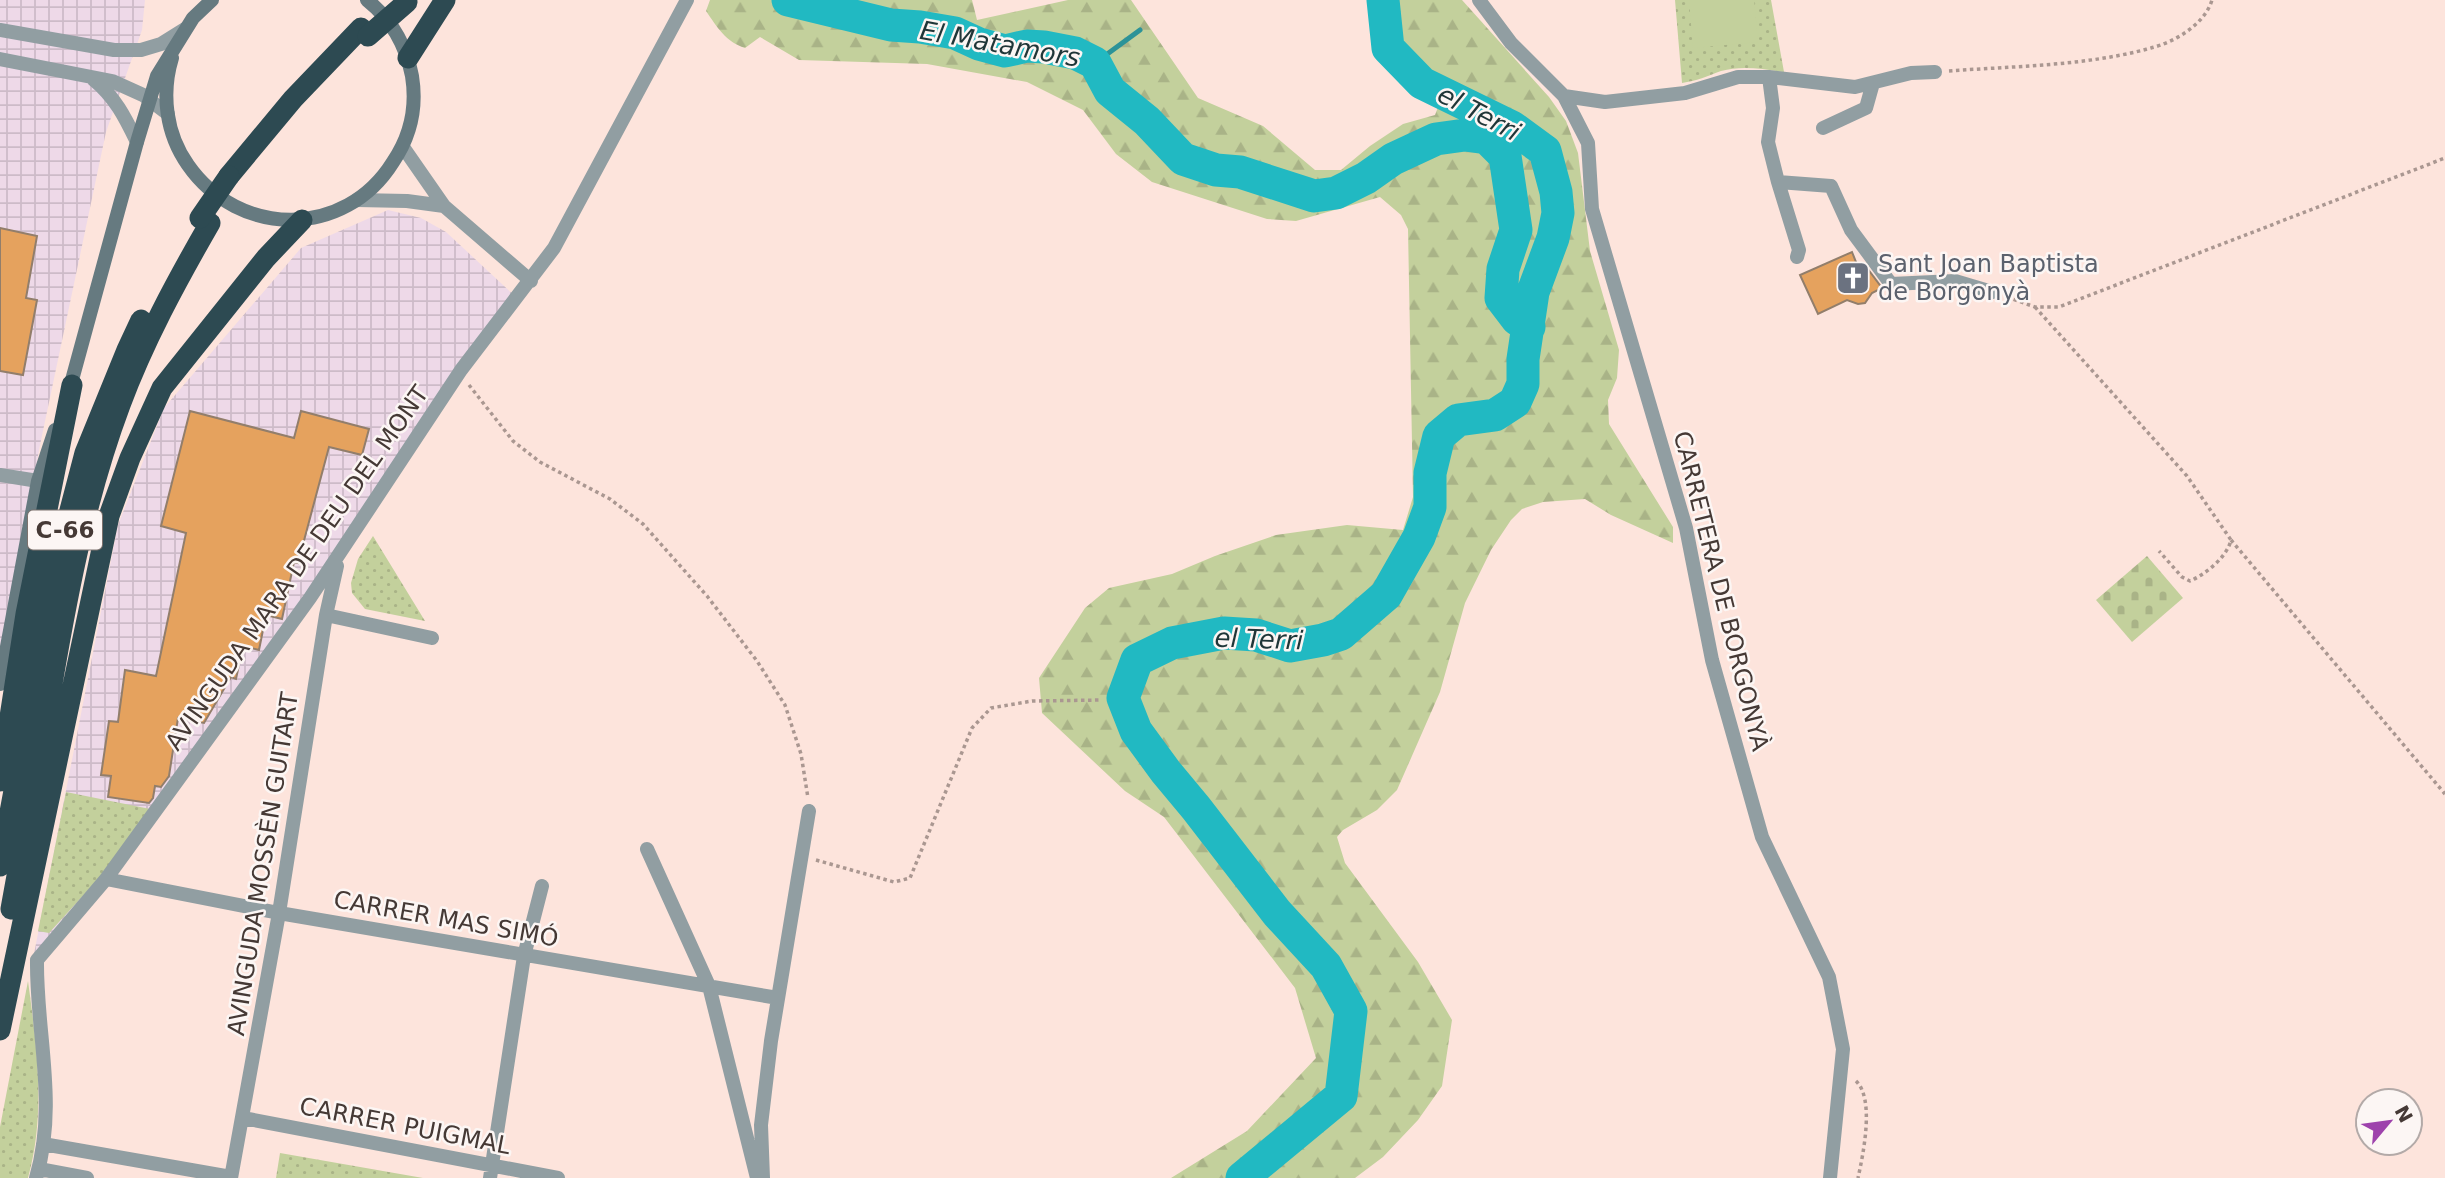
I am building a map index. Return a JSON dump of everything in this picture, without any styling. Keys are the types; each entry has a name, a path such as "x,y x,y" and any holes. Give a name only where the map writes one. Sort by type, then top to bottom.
{"highway":[{"path":"408,58 445,0"},
{"name":"C-66","path":"0,866 56,565 86,453 127,350 149,305 233,179 293,99 364,32 403,1"},
{"path":"0,1030 110,516 130,458 162,388 266,258 302,220"},
{"name":"C-66","path":"0,967 73,564 92,492 120,405 205,221"},
{"path":"0,781 26,614 72,385"}],"street":[{"path":"176,47 166,91 168,114 173,137 183,158 197,177 214,194 255,215 302,220 331,213 358,200 384,177 403,148 412,118 414,88 408,58 397,33 380,10 368,0"},
{"name":"AVINGUDA MARA DE DEU DEL MONT","path":"38,1174 43,1144 46,1073 36,990 37,960 106,879 339,557 459,373 554,248 687,0"},
{"name":"CARRETERA DE BORGONYÀ","path":"1479,0 1511,43 1564,96 1588,143 1592,209 1686,528 1712,660 1758,824 1829,977 1843,1049 1830,1178"},
{"path":"0,684 38,481 72,385 136,142 157,76 185,29 206,3"},
{"path":"0,30 114,50 141,50 161,44 185,29"},
{"path":"0,59 112,81 149,100 168,114"},
{"path":"1564,96 1605,102 1685,93 1738,77 1769,77 1855,87 1911,73 1935,72"},
{"path":"90,76 108,91 122,109 136,142"},
{"path":"1769,77 1773,108 1768,142 1799,250 1797,257"},
{"path":"1823,128 1866,108 1872,83"},
{"path":"403,148 444,206 531,281"},
{"path":"1778,182 1831,186 1852,230 1891,284 1955,281 1992,292"},
{"path":"358,200 407,201 444,206"},
{"path":"0,475 38,481"},
{"name":"AVINGUDA MOSSÈN GUITART","path":"231,1178 279,914 326,615 339,557"},
{"path":"326,615 432,638"},
{"path":"764,1178 761,1125 778,998 809,811"},
{"path":"647,849 709,986 757,1178"},
{"name":"CARRER MAS SIMÓ","path":"106,879 279,914 778,998"},
{"path":"491,1172 524,956 542,886"},
{"name":"CARRER PUIGMAL","path":"243,1118 491,1172 558,1178"},
{"path":"43,1144 231,1178"},
{"path":"38,1174 87,1178"}],"path":[{"path":"1935,72 2100,59 2154,48 2187,32 2209,10 2212,0"},
{"path":"1992,292 2035,307 2059,307 2445,158"},
{"path":"2035,307 2186,475 2231,540 2445,794"},
{"path":"459,373 513,441 540,462 610,499 643,524 706,596 762,669 785,705 801,754 809,811"},
{"path":"2159,551 2182,577 2190,581 2201,577 2229,549 2231,540"},
{"path":"803,857 894,882 910,878 972,727 991,708 1031,701 1100,701"},
{"path":"1842,1067 1861,1085 1866,1111 1865,1148 1858,1178"}],"shaded area":[{"path":"0,0 145,0 142,30 106,132 40,445 0,668"},
{"path":"388,210 421,218 446,232 517,298 339,557 32,964 118,525 164,408 301,248"}],"green space":[{"path":"710,0 972,0 977,20 1068,0 1131,0 1198,98 1263,126 1315,170 1341,170 1403,124 1435,115 1440,102 1386,47 1377,10 1371,0 1462,0 1549,97 1566,121 1578,153 1590,251 1619,350 1617,378 1608,400 1609,424 1673,527 1673,543 1611,515 1585,499 1543,502 1522,509 1511,520 1491,550 1465,603 1440,692 1397,790 1377,810 1343,830 1337,837 1345,863 1418,962 1452,1020 1442,1086 1418,1120 1383,1157 1355,1178 1171,1178 1247,1131 1316,1058 1295,988 1164,817 1125,791 1042,713 1039,678 1085,608 1109,588 1172,574 1276,535 1347,525 1403,530 1413,497 1408,229 1401,215 1380,197 1296,221 1267,219 1152,182 1116,154 1083,110 1027,82 927,64 799,60 760,37 745,48 727,38 714,23 706,11"},
{"path":"1675,0 1771,0 1784,72 1737,68 1682,83"},
{"path":"1689,0 1754,0 1758,42 1693,48"},
{"path":"373,536 425,621 365,609 352,593 351,583 358,559"},
{"path":"2147,556 2183,598 2132,642 2096,600"},
{"path":"66,792 150,809 101,876 49,933 38,931"},
{"path":"28,981 38,1080 34,1154 28,1178 0,1178 0,1127"},
{"path":"280,1153 423,1178 276,1178"}],"building":[{"path":"0,228 37,236 26,298 37,300 23,375 0,371"},
{"path":"1852,252 1858,267 1864,264 1882,288 1872,293 1865,303 1858,304 1847,300 1818,314 1800,275"},
{"path":"190,411 294,438 301,411 369,429 362,455 329,447 298,563 294,562 282,619 266,615 259,650 243,646 236,679 231,677 204,723 178,718 169,776 161,787 155,786 153,798 149,803 108,797 111,776 101,775 109,721 118,722 125,670 156,676 186,533 161,526"}],"waterway":[{"name":"El Matamors","path":"788,0 891,25 955,33 979,44 1005,51 1027,46 1075,53 1095,63 1110,91 1147,121 1183,159 1216,170 1240,172 1314,196 1336,193 1366,178 1393,159 1436,139 1465,135 1487,138 1505,156 1516,230 1503,269 1501,298 1517,319 1529,327"},
{"name":"el Terri","path":"1242,1178 1341,1096 1351,1011 1326,966 1277,913 1136,731 1123,698 1137,660 1172,643 1224,633 1256,635 1290,646 1323,640 1341,634 1386,595 1419,537 1430,507 1430,473 1439,436 1458,420 1495,415 1515,402 1523,384 1523,359 1533,292 1553,238 1558,213 1556,192 1545,151 1512,127 1422,83 1388,48 1383,0"},
{"path":"1095,63 1140,30"}],"place":[{"name":"Sant Joan Baptista de Borgonyà","path":"1853,278"}]}
